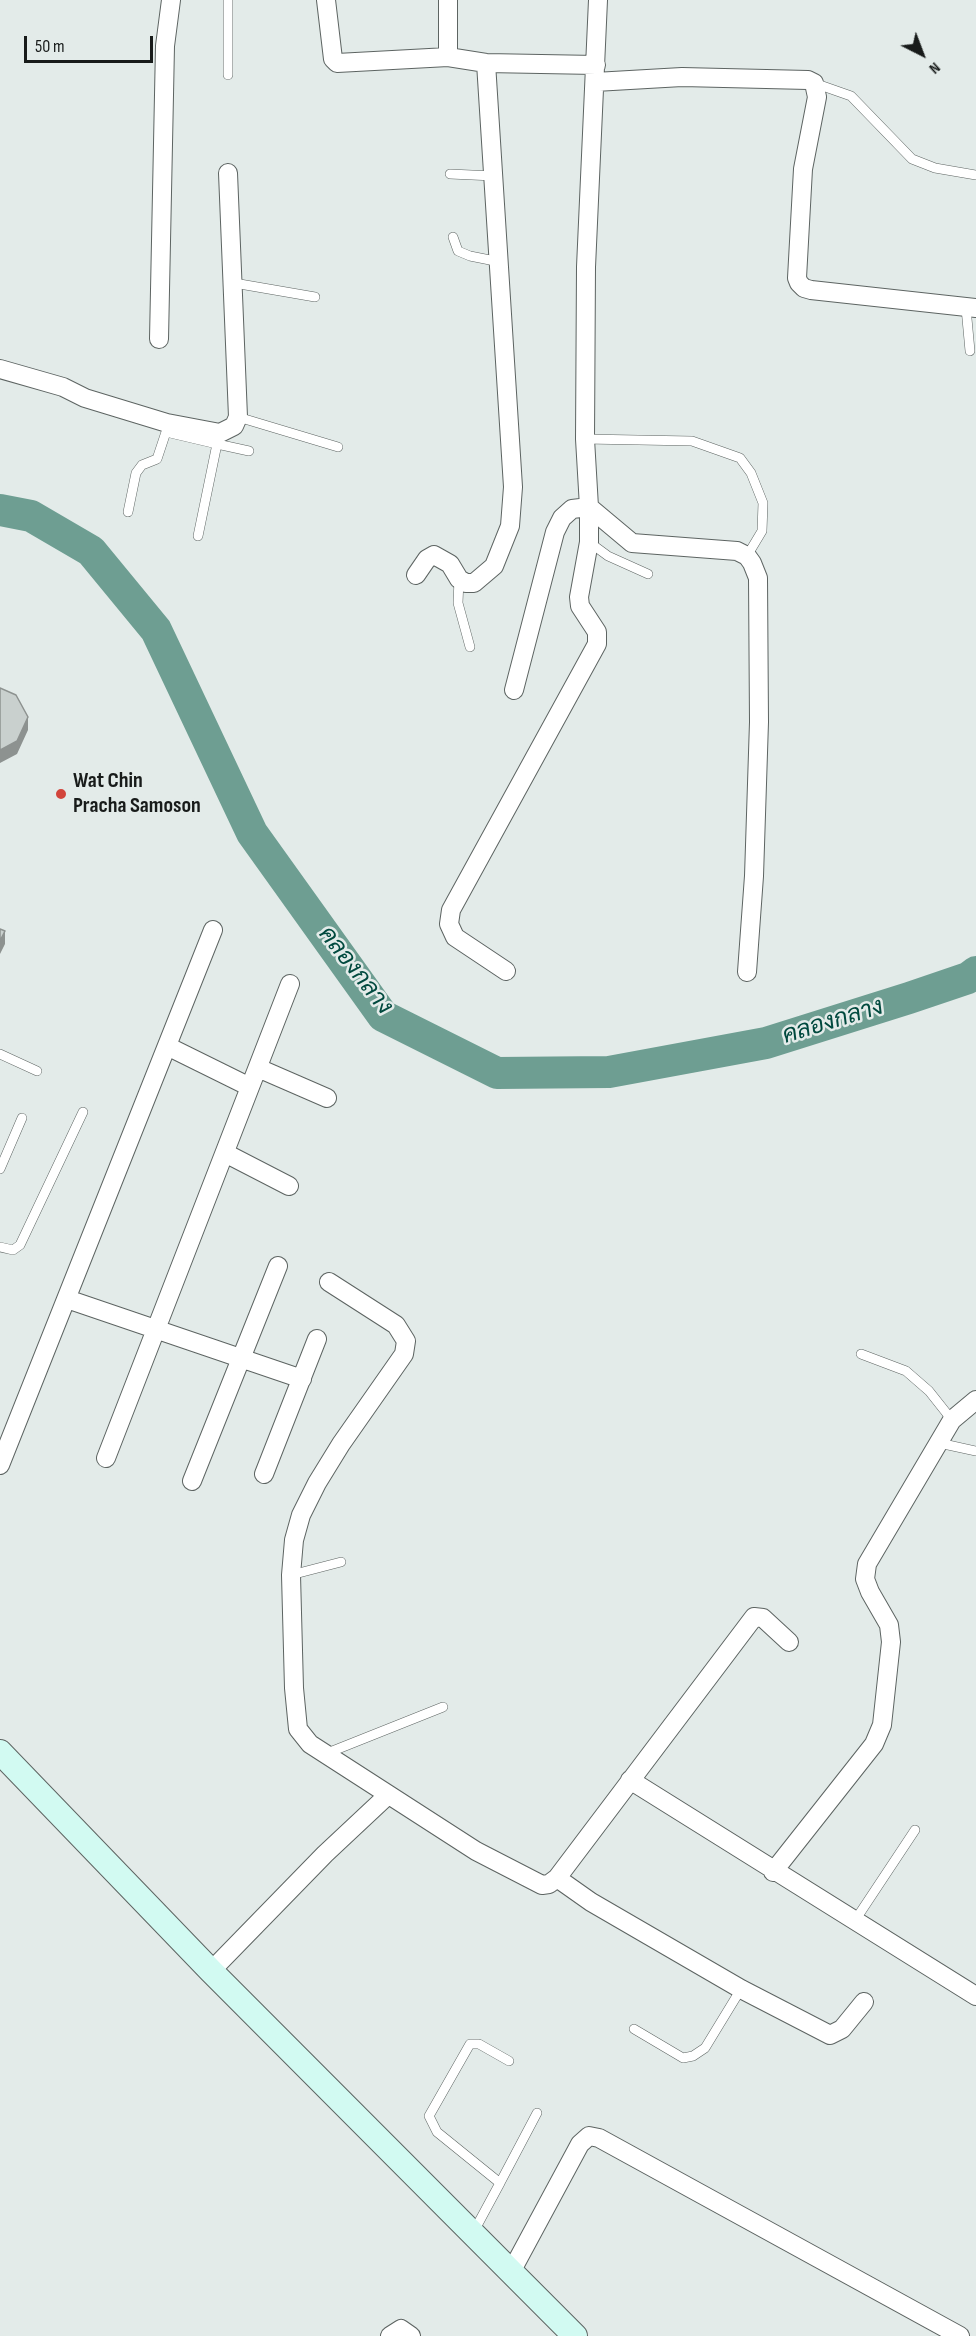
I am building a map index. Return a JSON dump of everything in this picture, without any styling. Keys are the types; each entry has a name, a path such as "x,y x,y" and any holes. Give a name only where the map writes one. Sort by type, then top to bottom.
{"main road":[{"path":"0,1752 211,1971 511,2272 568,2334"}],"street":[{"path":"159,339 165,58 171,0"},
{"path":"326,0 333,59 337,63 448,57 596,74 808,80 814,83 817,97 803,169 797,278 799,283 811,290 971,308"},
{"path":"448,0 448,57"},
{"path":"506,971 455,937 449,924 451,910 597,644 597,632 580,606 579,597 589,542 590,507 585,439 586,267 598,0"},
{"path":"416,575 427,559 434,555 450,564 459,579 466,584 474,583 494,566 510,526 513,487 495,176 486,63"},
{"path":"0,369 63,387 85,398 117,409 219,438 234,426 238,417 228,173"},
{"path":"514,690 555,532 562,518 572,509 590,507 632,543 737,551 747,556 758,578 759,722 754,876 747,972"},
{"path":"0,1465 5,1436 67,1299 213,930"},
{"path":"106,1458 290,984"},
{"path":"167,1046 250,1087"},
{"path":"258,1068 327,1098"},
{"path":"225,1153 289,1186"},
{"path":"192,1481 278,1266"},
{"path":"329,1282 396,1325 406,1341 404,1354 388,1381 341,1444 301,1515 294,1540 291,1575 294,1688 298,1729 310,1744 476,1851 542,1885 557,1878 754,1617 763,1618 789,1642"},
{"path":"67,1299 157,1328 302,1380"},
{"path":"264,1474 317,1339"},
{"path":"773,1872 862,1761 882,1725 891,1642 889,1624 870,1592 865,1578 867,1564 952,1420 976,1400"},
{"path":"630,1780 773,1872 976,1996"},
{"path":"211,1971 325,1854 388,1795"},
{"path":"557,1878 591,1902 741,1989 830,2035 842,2029 864,2002"},
{"path":"511,2272 580,2144 588,2136 610,2144 960,2336"},
{"path":"390,2336 401,2329 411,2336"}],"lane":[{"path":"228,0 228,75"},
{"path":"814,83 850,96 912,159 935,168 976,175"},
{"path":"450,174 495,176"},
{"path":"453,237 458,251 500,262"},
{"path":"234,283 315,297"},
{"path":"970,351 971,308"},
{"path":"238,417 338,447"},
{"path":"128,512 136,472 142,465 157,459 166,432 219,438 249,451"},
{"path":"198,536 219,438"},
{"path":"585,439 692,441 741,458 751,473 763,503 762,531 747,556"},
{"path":"589,542 608,556 648,574"},
{"path":"459,579 458,603 470,647"},
{"path":"0,1054 37,1071"},
{"path":"0,1246 13,1250 20,1245 83,1112"},
{"path":"0,1169 22,1118"},
{"path":"861,1354 906,1371 929,1391 952,1420"},
{"path":"939,1443 976,1451"},
{"path":"291,1575 341,1562"},
{"path":"324,1754 443,1707"},
{"path":"854,1922 915,1830"},
{"path":"634,2028 683,2058 693,2056 705,2048 741,1989"},
{"path":"500,2183 438,2132 429,2116 470,2044 479,2044 509,2061"},
{"path":"473,2234 537,2113"}],"building":[{"path":"0,688 16,695 28,717 17,741 0,750"},
{"path":"0,929 5,931 0,941"}],"waterway":[{"name":"คลองกลาง","path":"0,510 31,516 91,551 156,630 252,833 383,1016 497,1073 609,1072 766,1043 909,998 968,978 976,972"}],"place":[{"name":"Wat Chin Pracha Samoson","path":"61,794"}]}
